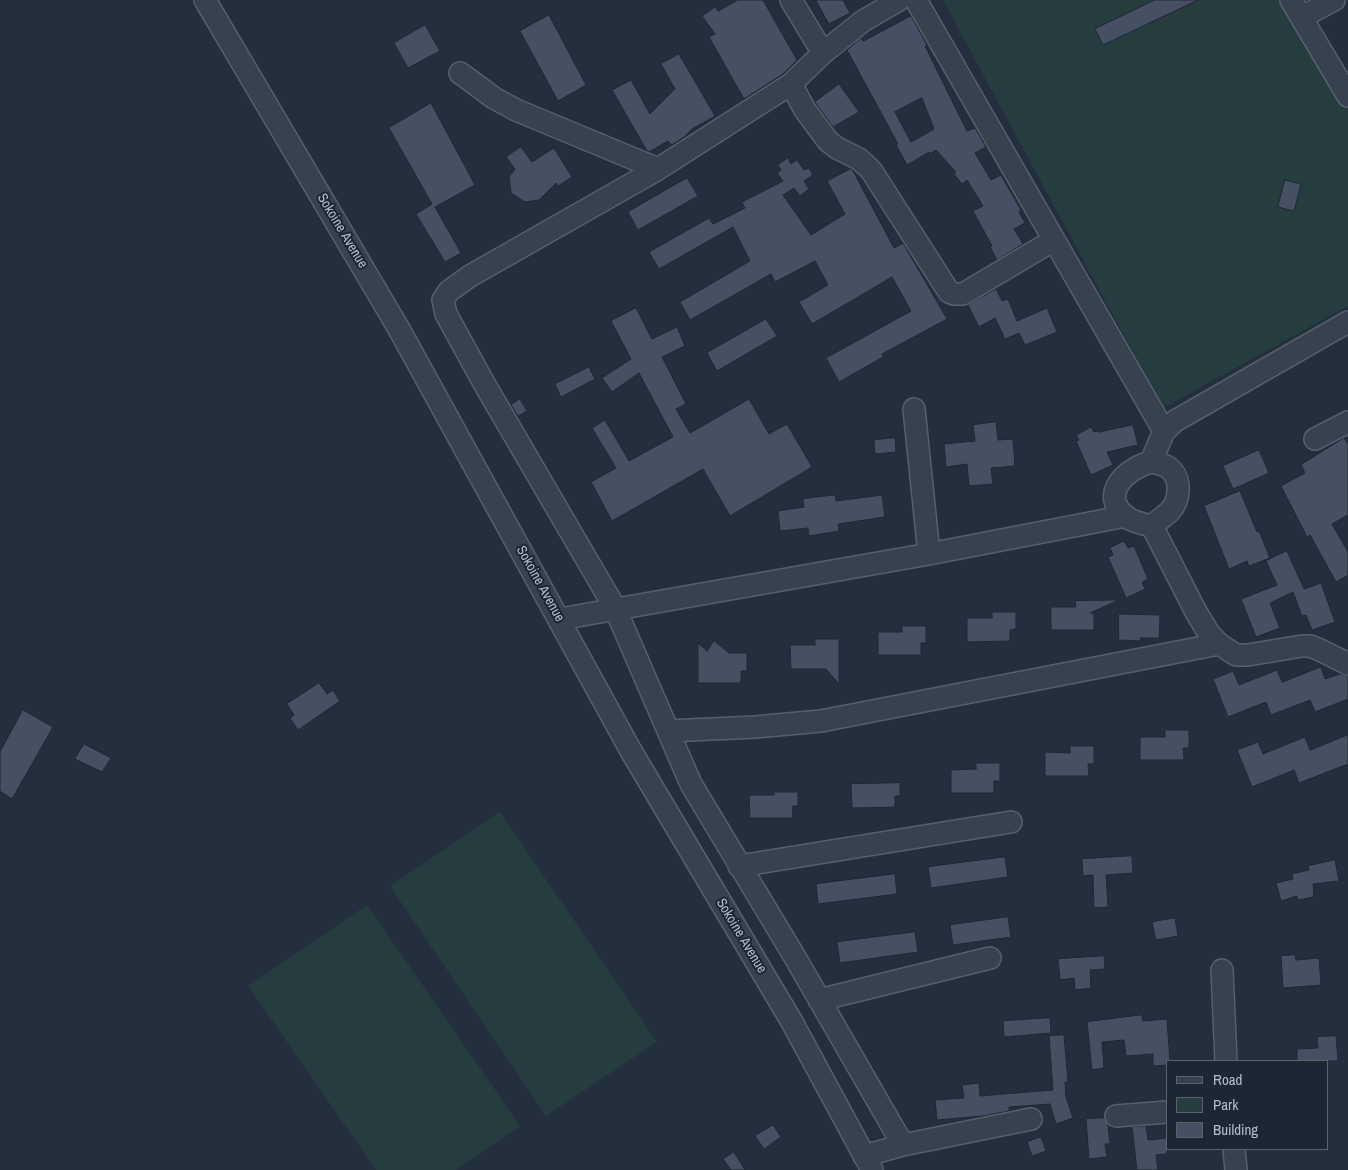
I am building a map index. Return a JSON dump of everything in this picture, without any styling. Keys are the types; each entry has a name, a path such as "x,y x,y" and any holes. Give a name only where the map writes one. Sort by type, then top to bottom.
{"street":[{"name":"Sokoine Avenue","path":"205,0 399,329 631,751 792,1022 868,1163"},
{"path":"791,0 823,53"},
{"path":"899,0 863,21 823,53 791,84 658,169 470,276 448,291 443,300 446,314 485,386 614,608 691,784 903,1145"},
{"path":"916,0 1164,431"},
{"path":"1334,0 1297,9 1348,96"},
{"path":"460,73 494,98 516,110 658,169"},
{"path":"791,84 805,110 828,141 859,160 871,170 949,292 963,294 1054,240"},
{"path":"1151,462 1164,431 1184,415 1348,322"},
{"path":"914,409 929,554"},
{"path":"1315,439 1348,422"},
{"path":"1082,525 1105,507 1125,474 1139,465 1151,462 1166,466 1175,474 1178,486 1177,499 1171,510 1152,526"},
{"path":"1114,495 1117,506 1126,516 1136,522 1152,526 1196,612 1208,632 1219,644 1236,655 1310,646 1348,664"},
{"path":"560,619 929,554 1126,516"},
{"path":"668,731 755,727 821,721 1219,644"},
{"path":"739,866 1012,822"},
{"path":"819,1000 990,958"},
{"path":"1222,970 1226,1060"},
{"path":"1116,1116 1166,1112"},
{"path":"868,1163 903,1145 1031,1119"},
{"path":"1234,1150 1236,1170"}],"green space":[{"path":"943,0 1286,0 1348,109 1348,306 1163,408"},
{"path":"500,812 657,1042 546,1116 390,886"},
{"path":"367,905 520,1126 456,1170 376,1170 248,986"}],"building":[{"path":"738,0 763,0 797,60 783,74 744,99 709,37 715,34 702,16 715,7 718,11"},
{"path":"816,0 843,0 850,13 829,24"},
{"path":"1155,0 1198,0 1103,45 1095,29"},
{"path":"549,15 586,85 558,101 520,31"},
{"path":"911,16 927,45 925,46 967,131 975,128 986,147 975,153 991,180 1001,175 1021,210 1019,212 1025,223 1014,229 1023,244 997,260 990,247 992,246 973,211 983,206 967,180 962,184 954,174 956,172 936,150 907,165 896,145 898,144 847,50 861,38 863,41","holes":["922,98 934,129 911,142 895,112"]},
{"path":"425,25 440,51 408,68 394,43"},
{"path":"679,54 715,116 692,129 672,145 668,141 649,152 612,90 631,80 650,114 675,89 661,64"},
{"path":"839,84 859,112 833,127 815,102"},
{"path":"431,103 475,185 435,207 461,253 445,262 416,214 432,204 389,128"},
{"path":"521,147 532,162 554,148 572,177 558,186 556,183 539,200 525,202 511,193 509,177 515,169 506,157"},
{"path":"788,158 791,164 797,160 804,170 809,168 813,175 804,181 809,189 800,196 794,188 783,195 811,235 845,214 827,181 852,169 894,248 903,243 947,319 882,354 883,357 839,382 826,358 911,311 892,277 812,324 799,302 828,285 815,261 775,282 771,274 690,320 680,302 750,261 733,227 659,269 649,252 709,218 713,224 745,208 742,202 783,181 777,173 781,170 778,165"},
{"path":"687,178 698,196 638,230 628,212"},
{"path":"1285,180 1301,184 1294,211 1278,207"},
{"path":"996,289 1002,301 1008,299 1017,321 1047,308 1057,332 1025,345 1019,333 1005,339 995,318 979,327 968,305"},
{"path":"636,308 652,339 677,327 685,346 662,357 686,404 676,409 690,433 749,399 769,434 787,424 812,467 730,516 703,469 612,521 591,482 616,468 592,428 605,420 629,461 673,437 639,373 612,392 602,378 631,359 611,321"},
{"path":"766,319 777,336 717,371 707,353"},
{"path":"589,367 595,379 561,397 555,384"},
{"path":"520,399 527,411 518,416 511,405"},
{"path":"996,422 998,440 1013,439 1015,466 991,468 993,484 969,486 967,464 946,467 944,444 975,441 973,425"},
{"path":"1133,425 1138,445 1107,452 1113,465 1091,475 1076,441 1079,440 1076,435 1091,427 1094,432 1098,432"},
{"path":"895,438 896,452 875,454 874,440"},
{"path":"1344,438 1348,444 1348,515 1332,524 1348,552 1348,575 1336,582 1310,535 1307,537 1281,486 1305,473 1301,465"},
{"path":"1259,450 1269,473 1233,489 1223,466"},
{"path":"1240,491 1270,558 1249,566 1247,561 1229,569 1204,506"},
{"path":"835,495 836,501 882,495 885,517 838,524 839,531 809,536 808,528 780,531 778,511 804,507 803,499"},
{"path":"1124,541 1128,548 1134,546 1148,579 1142,582 1145,589 1126,598 1108,557 1113,555 1110,548"},
{"path":"1287,551 1304,589 1321,583 1335,622 1312,630 1306,615 1302,616 1293,592 1270,603 1280,628 1256,637 1241,599 1277,585 1266,561"},
{"path":"1119,600 1090,613 1094,613 1094,630 1051,630 1051,607 1076,607 1075,601"},
{"path":"992,612 1016,612 1016,629 1010,630 1010,641 967,642 967,618 992,618"},
{"path":"1119,614 1160,615 1159,638 1140,638 1141,641 1119,640"},
{"path":"902,626 926,626 926,643 921,643 921,655 878,655 878,632 902,632"},
{"path":"815,639 839,639 839,684 826,669 791,669 790,645 815,645"},
{"path":"714,641 729,653 747,653 747,671 741,671 741,683 698,683 698,643 707,651"},
{"path":"1321,667 1325,679 1340,674 1348,676 1348,699 1315,712 1310,700 1271,715 1266,702 1228,717 1213,679 1233,671 1239,685 1277,670 1282,682"},
{"path":"319,683 327,694 333,690 340,701 298,730 290,718 294,715 287,704"},
{"path":"23,710 53,727 12,799 0,791 0,752"},
{"path":"1165,730 1189,730 1189,748 1183,748 1184,760 1140,760 1140,737 1165,737"},
{"path":"1348,735 1348,764 1299,783 1294,770 1252,787 1237,750 1258,742 1263,754 1305,737 1310,750"},
{"path":"84,744 111,758 102,772 75,759"},
{"path":"1070,746 1094,746 1094,764 1088,764 1089,776 1045,776 1045,752 1070,753"},
{"path":"976,763 1000,763 1000,781 994,781 994,793 951,793 951,770 976,769"},
{"path":"900,783 900,796 895,796 895,807 852,808 851,784"},
{"path":"774,792 798,792 798,806 793,806 792,818 750,818 749,795 774,795"},
{"path":"1132,856 1133,873 1106,875 1108,907 1094,908 1093,875 1083,876 1082,859"},
{"path":"1005,857 1008,877 931,888 928,867"},
{"path":"1335,860 1339,881 1313,884 1314,897 1298,900 1297,896 1281,901 1276,883 1293,879 1292,874 1309,870 1308,866"},
{"path":"895,874 897,894 818,904 816,884"},
{"path":"1008,917 1011,937 953,945 950,925"},
{"path":"1175,918 1178,936 1156,940 1152,922"},
{"path":"915,932 918,952 840,963 837,942"},
{"path":"1295,955 1296,960 1319,958 1321,985 1283,988 1281,956"},
{"path":"1104,956 1105,969 1090,970 1091,988 1075,990 1074,978 1060,980 1058,959"},
{"path":"1142,1015 1143,1021 1167,1019 1170,1060 1166,1060 1166,1065 1153,1066 1153,1054 1126,1056 1124,1040 1102,1042 1104,1068 1092,1070 1087,1022"},
{"path":"1050,1018 1051,1033 1004,1037 1003,1021"},
{"path":"1064,1035 1068,1082 1065,1082 1066,1097 1073,1118 1056,1124 1050,1104 1009,1107 1009,1111 983,1116 937,1120 935,1100 964,1098 962,1085 979,1083 980,1096 1053,1090 1049,1036"},
{"path":"1336,1036 1338,1061 1297,1060 1297,1049 1318,1048 1317,1037"},
{"path":"1104,1118 1108,1125 1110,1144 1105,1144 1107,1157 1089,1159 1086,1119"},
{"path":"773,1125 781,1137 764,1149 755,1136"},
{"path":"1146,1126 1148,1140 1166,1138 1167,1154 1156,1155 1158,1170 1137,1170 1132,1127"},
{"path":"1041,1137 1046,1151 1032,1156 1027,1142"},
{"path":"734,1152 745,1170 731,1170 723,1159"}]}
